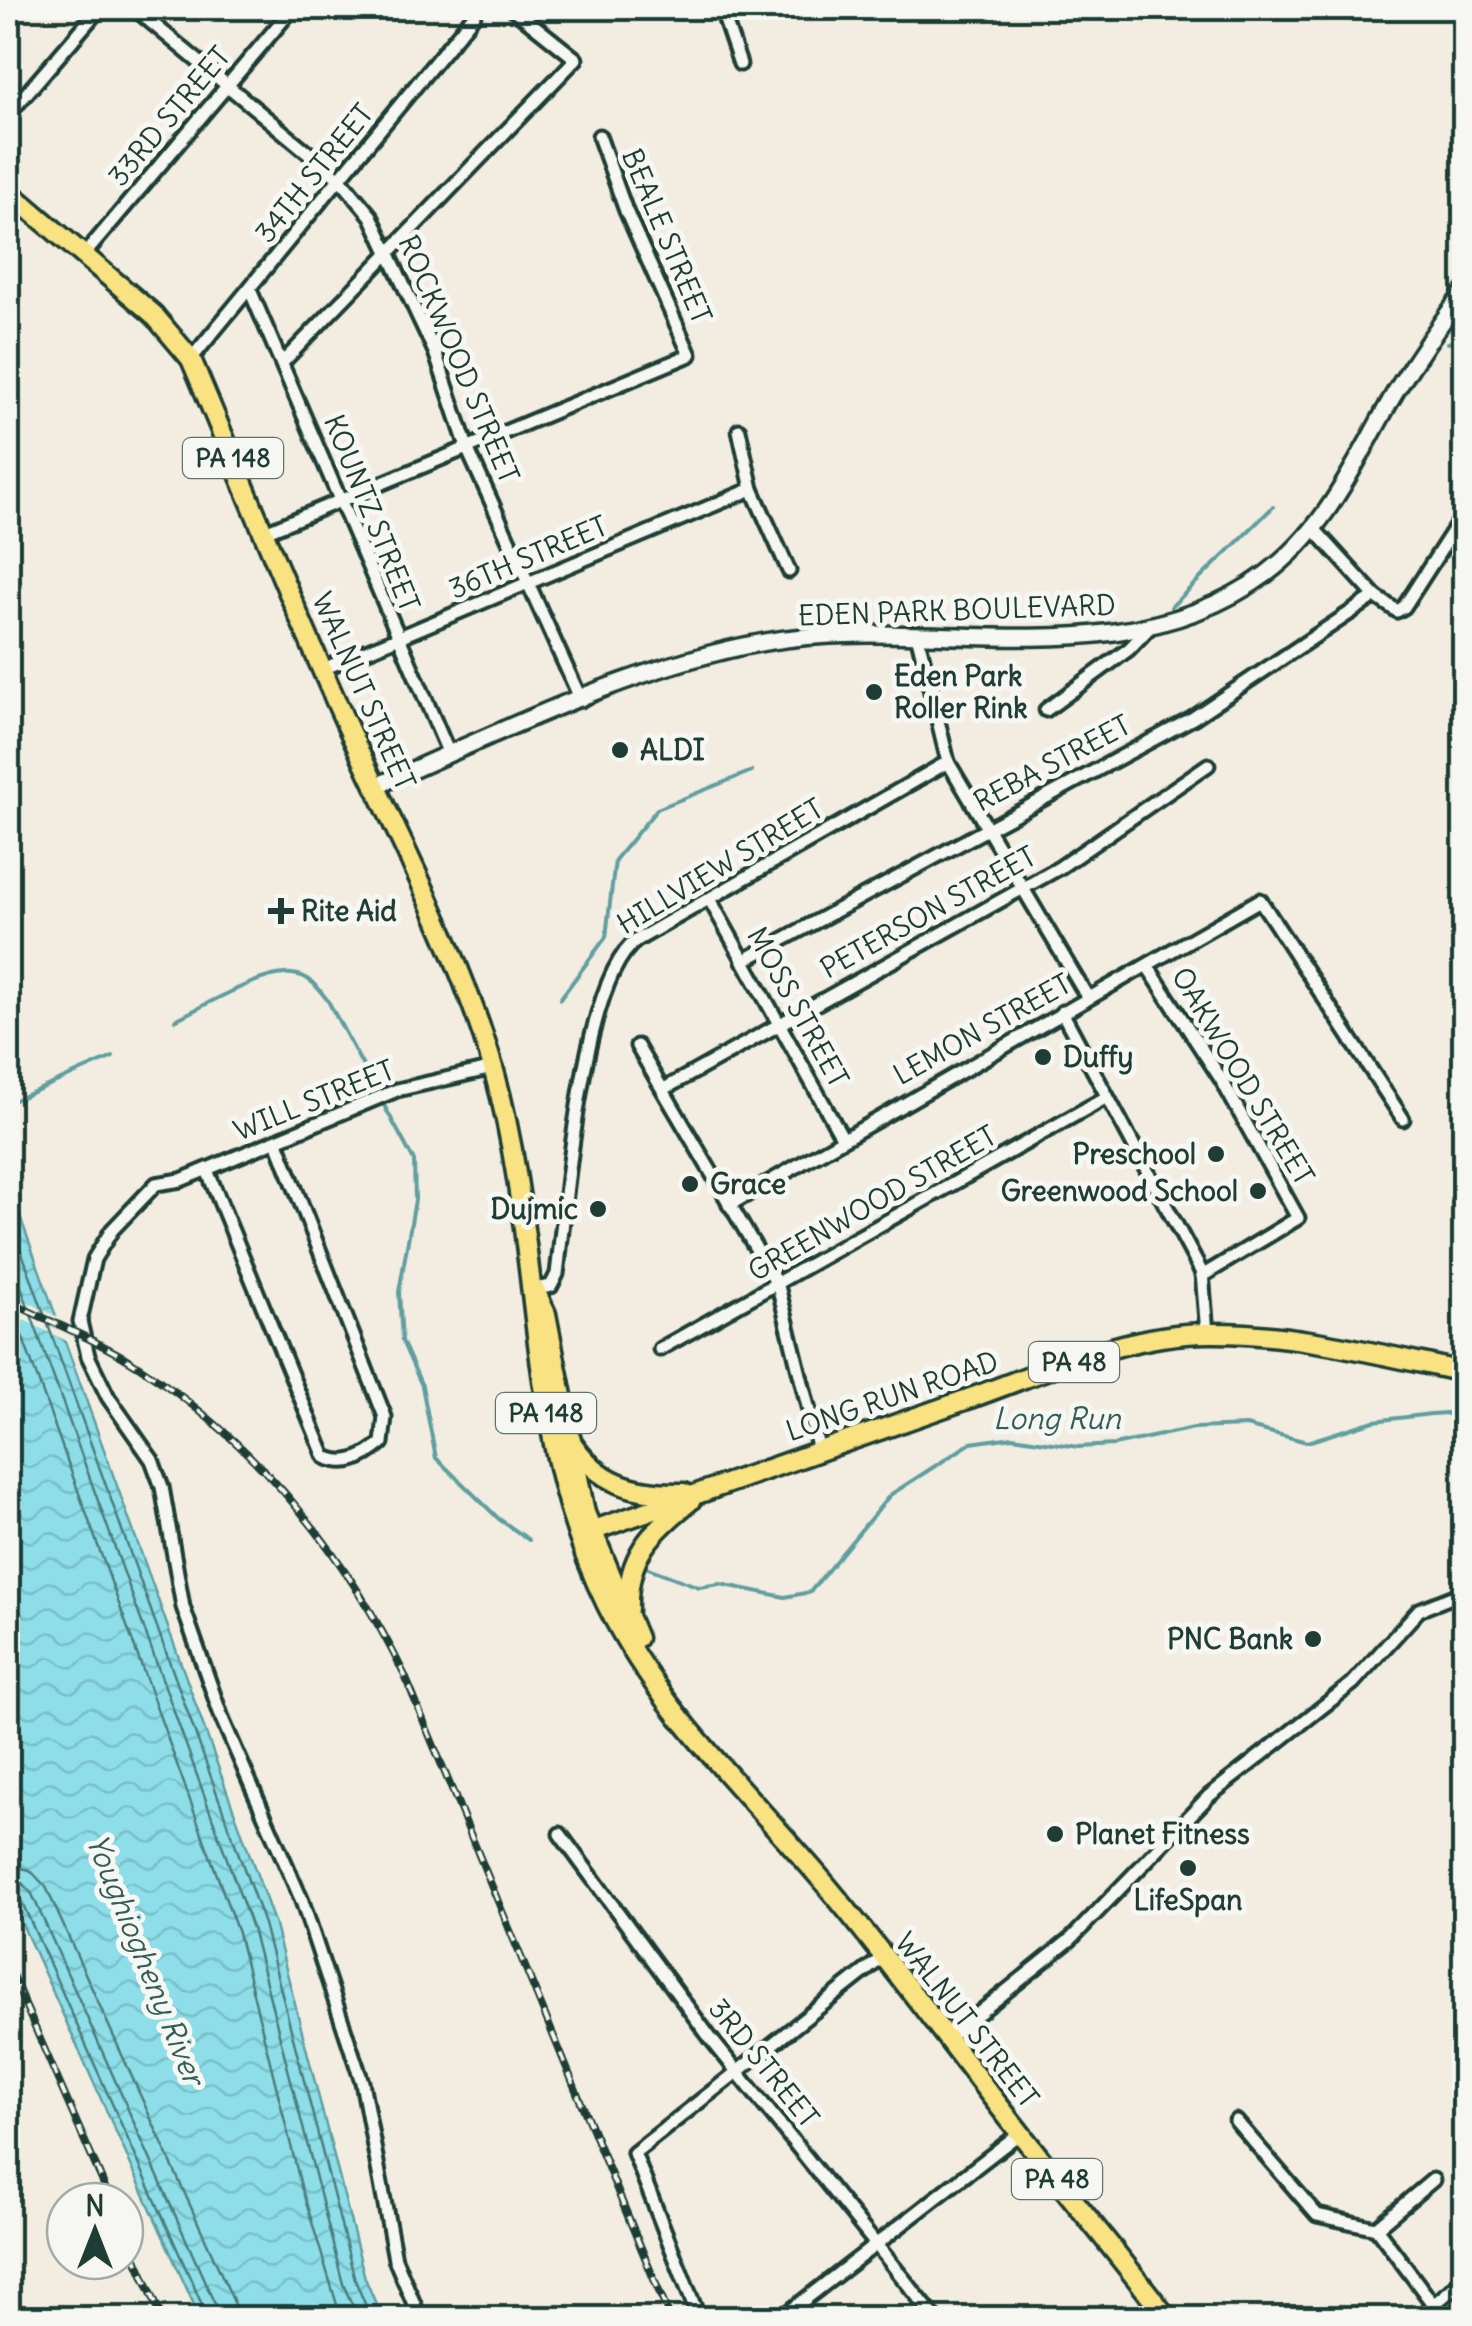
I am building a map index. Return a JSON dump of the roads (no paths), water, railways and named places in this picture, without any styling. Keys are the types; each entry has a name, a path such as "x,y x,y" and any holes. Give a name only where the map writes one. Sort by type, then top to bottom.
{"main road":[{"name":"WALNUT STREET","path":"8,191 154,314 190,359 459,974 493,1068 518,1174 535,1289 532,1316 545,1410 605,1602 654,1688 682,1727 716,1760 884,1957 1162,2312"},
{"name":"EDEN PARK BOULEVARD","path":"376,786 580,700 694,660 764,642 844,634 1094,636 1149,628 1186,617 1263,576 1314,530 1339,498 1396,392 1464,292"},
{"name":"WALNUT STREET","path":"535,1289 546,1314 586,1533 628,1621 668,1691 716,1760"},
{"name":"LONG RUN ROAD","path":"586,1533 1123,1345 1207,1333 1318,1343 1464,1372"},
{"path":"566,1432 581,1458 604,1478 628,1490 700,1493"},
{"name":"PA 48","path":"628,1621 627,1583 644,1540 700,1493"}],"street":[{"path":"8,115 100,8"},
{"name":"ROCKWOOD STREET","path":"134,8 342,180 371,216 435,352 468,450 580,700"},
{"name":"33RD STREET","path":"84,256 293,8"},
{"path":"283,362 392,255 576,59 512,8"},
{"path":"721,8 740,64"},
{"name":"34TH STREET","path":"190,359 474,16"},
{"name":"BEALE STREET","path":"468,450 690,354 626,211 599,136"},
{"name":"KOUNTZ STREET","path":"250,290 449,754"},
{"path":"738,430 752,489 789,570"},
{"path":"265,532 468,450"},
{"name":"36TH STREET","path":"323,669 752,489"},
{"path":"1314,530 1391,609 1404,607 1464,514"},
{"name":"REBA STREET","path":"744,960 987,825 1193,718 1375,596"},
{"path":"1046,710 1129,648 1149,628"},
{"path":"917,634 948,762 1088,998"},
{"name":"HILLVIEW STREET","path":"535,1289 551,1286 557,1274 585,1070 608,976 626,948 948,762"},
{"name":"PETERSON STREET","path":"664,1088 1060,868 1208,765"},
{"name":"MOSS STREET","path":"710,900 842,1138"},
{"name":"LEMON STREET","path":"730,1205 1260,900 1404,1119"},
{"name":"OAKWOOD STREET","path":"1148,967 1221,1079 1298,1218 1202,1276"},
{"path":"1062,1012 1202,1276 1207,1333"},
{"path":"637,1046 778,1286 819,1451"},
{"name":"WILL STREET","path":"420,2318 395,2259 362,2082 302,1901 223,1721 183,1607 162,1487 152,1460 108,1398 88,1356 80,1321 94,1259 112,1230 156,1184 207,1170 397,1090 493,1068"},
{"name":"GREENWOOD STREET","path":"660,1349 1107,1098"},
{"path":"207,1170 325,1457 344,1463 368,1455 382,1443 384,1417 278,1142"},
{"path":"948,2039 1070,1939 1209,1796 1353,1683 1420,1610 1464,1592"},
{"name":"3RD STREET","path":"560,1834 738,2071 935,2318"},
{"path":"699,2318 634,2154 884,1957"},
{"path":"1236,2121 1316,2215 1376,2228 1433,2304"},
{"path":"781,2318 1020,2134"},
{"path":"1376,2228 1433,2180"},
{"path":"1418,2318 1464,2279"},
{"path":"1140,2318 1162,2312"}],"water":[{"name":"Youghiogheny River","path":"8,1183 274,1922 365,2278 382,2318 200,2318 145,2196 145,2181 138,2181 8,1893"}],"waterway":[{"path":"1448,343 1464,338"},
{"path":"1171,607 1273,507"},
{"path":"560,999 606,937 615,860 657,809 752,771"},
{"name":"Long Run","path":"175,1020 249,984 279,975 304,977 328,1001 414,1161 415,1200 399,1292 402,1341 422,1386 436,1458 499,1519 529,1540"},
{"name":"Long Run","path":"8,1103 113,1057"},
{"name":"Long Run","path":"648,1568 699,1587 720,1584 785,1597 810,1592 890,1495 971,1443 1013,1437 1078,1447 1114,1445 1194,1428 1246,1426 1307,1442 1374,1421 1431,1414 1446,1413 1464,1424"}],"railway":[{"path":"8,1301 123,1357 181,1396 221,1429 293,1503 354,1585 405,1676 670,2318"},
{"path":"8,1966 102,2181"},
{"path":"145,2279 162,2318"}],"place":[{"name":"Eden Park Roller Rink","path":"874,692"},
{"name":"ALDI","path":"620,750"},
{"name":"Rite Aid","path":"281,911"},
{"name":"Duffy","path":"1043,1057"},
{"name":"Preschool","path":"1216,1154"},
{"name":"Grace","path":"690,1184"},
{"name":"Greenwood School","path":"1258,1191"},
{"name":"Dujmic","path":"598,1209"},
{"name":"PNC Bank","path":"1313,1639"},
{"name":"Planet Fitness","path":"1055,1834"},
{"name":"LifeSpan","path":"1188,1868"}]}
